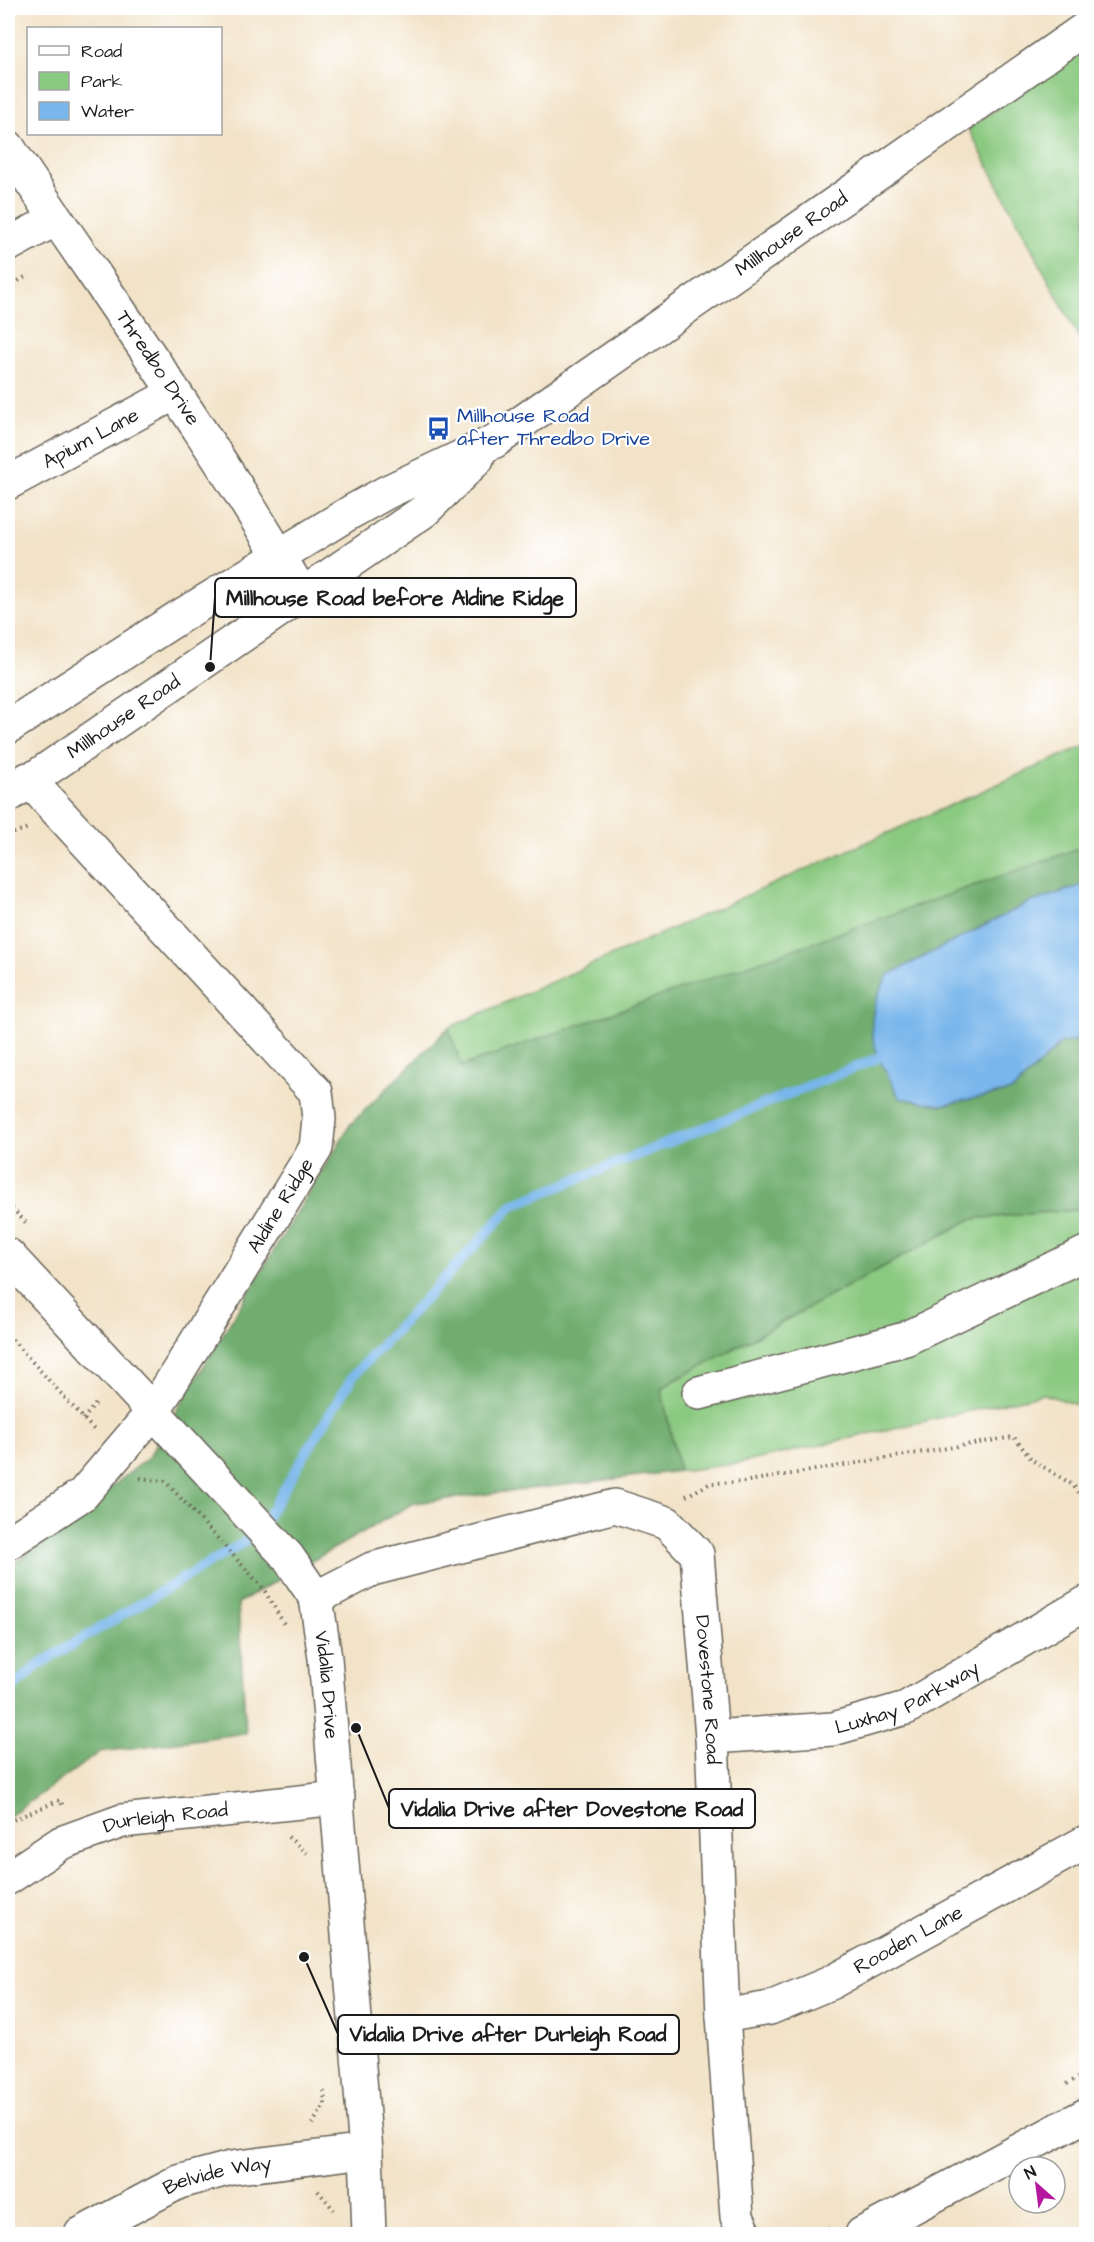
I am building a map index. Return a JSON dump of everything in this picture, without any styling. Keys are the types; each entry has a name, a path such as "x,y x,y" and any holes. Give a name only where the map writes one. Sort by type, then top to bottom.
{"street":[{"name":"Millhouse Road","path":"18,788 424,511 495,441 1086,28"},
{"name":"Thredbo Drive","path":"8,147 173,394 301,593"},
{"path":"8,245 56,219"},
{"name":"Apium Lane","path":"8,483 173,394"},
{"name":"Millhouse Road","path":"8,727 279,556 387,492 495,441"},
{"name":"Aldine Ridge","path":"8,1544 83,1494 153,1412 316,1148 319,1119 316,1092 55,809 18,788"},
{"path":"699,1394 905,1339 1086,1253"},
{"name":"Vidalia Drive","path":"8,1255 288,1557 316,1598 325,1658 338,1798 366,2151 369,2235"},
{"name":"Dovestone Road","path":"316,1598 372,1569 615,1506 667,1523 697,1554 712,1737 723,2016 737,2217 745,2235"},
{"name":"Luxhay Parkway","path":"712,1737 833,1729 906,1708 1086,1604"},
{"name":"Durleigh Road","path":"8,1878 61,1843 122,1821 338,1798"},
{"name":"Rooden Lane","path":"723,2016 770,2008 830,1983 1086,1842"},
{"path":"862,2235 1086,2115"},
{"name":"Belvide Way","path":"81,2235 179,2182 231,2168 366,2151"}],"path":[{"path":"8,287 26,277"},
{"path":"8,835 37,825 55,809"},
{"path":"8,1204 31,1229"},
{"path":"8,1335 136,1478 165,1481 263,1588 285,1626"},
{"path":"684,1497 711,1483 743,1482 1014,1437 1032,1460 1073,1485 1086,1501"},
{"path":"165,1481 193,1455"},
{"path":"8,1822 60,1800 66,1812"},
{"path":"279,1805 281,1831 308,1854"},
{"path":"323,2081 325,2105 312,2123 316,2188 337,2213"}],"green space":[{"path":"1086,49 1086,351 968,128"},
{"path":"1086,745 1086,846 462,1067 448,1028"},
{"path":"1086,846 1086,884 1028,903 888,975 1012,1091 1061,1043 1086,1039 1086,1209 971,1219 661,1388 679,1471 414,1503 238,1603 246,1733 100,1752 8,1817 8,1565 21,1559 148,1458 350,1125 448,1028 462,1066"},
{"path":"1086,1209 1086,1408 1044,1394 741,1463 679,1471 661,1388 971,1219"}],"water":[{"path":"1086,884 1086,1039 1061,1043 1012,1091 941,1105 900,1098 883,1066 873,1038 874,1009 888,975 1028,903"}],"waterway":[{"path":"8,1692 38,1665 256,1535 353,1376 513,1205 878,1058"}],"place":[{"name":"Millhouse Road after Thredbo Drive","path":"439,428"},
{"name":"Millhouse Road before Aldine Ridge","path":"210,667"},
{"name":"Vidalia Drive after Dovestone Road","path":"356,1728"},
{"name":"Vidalia Drive after Durleigh Road","path":"304,1957"}]}
